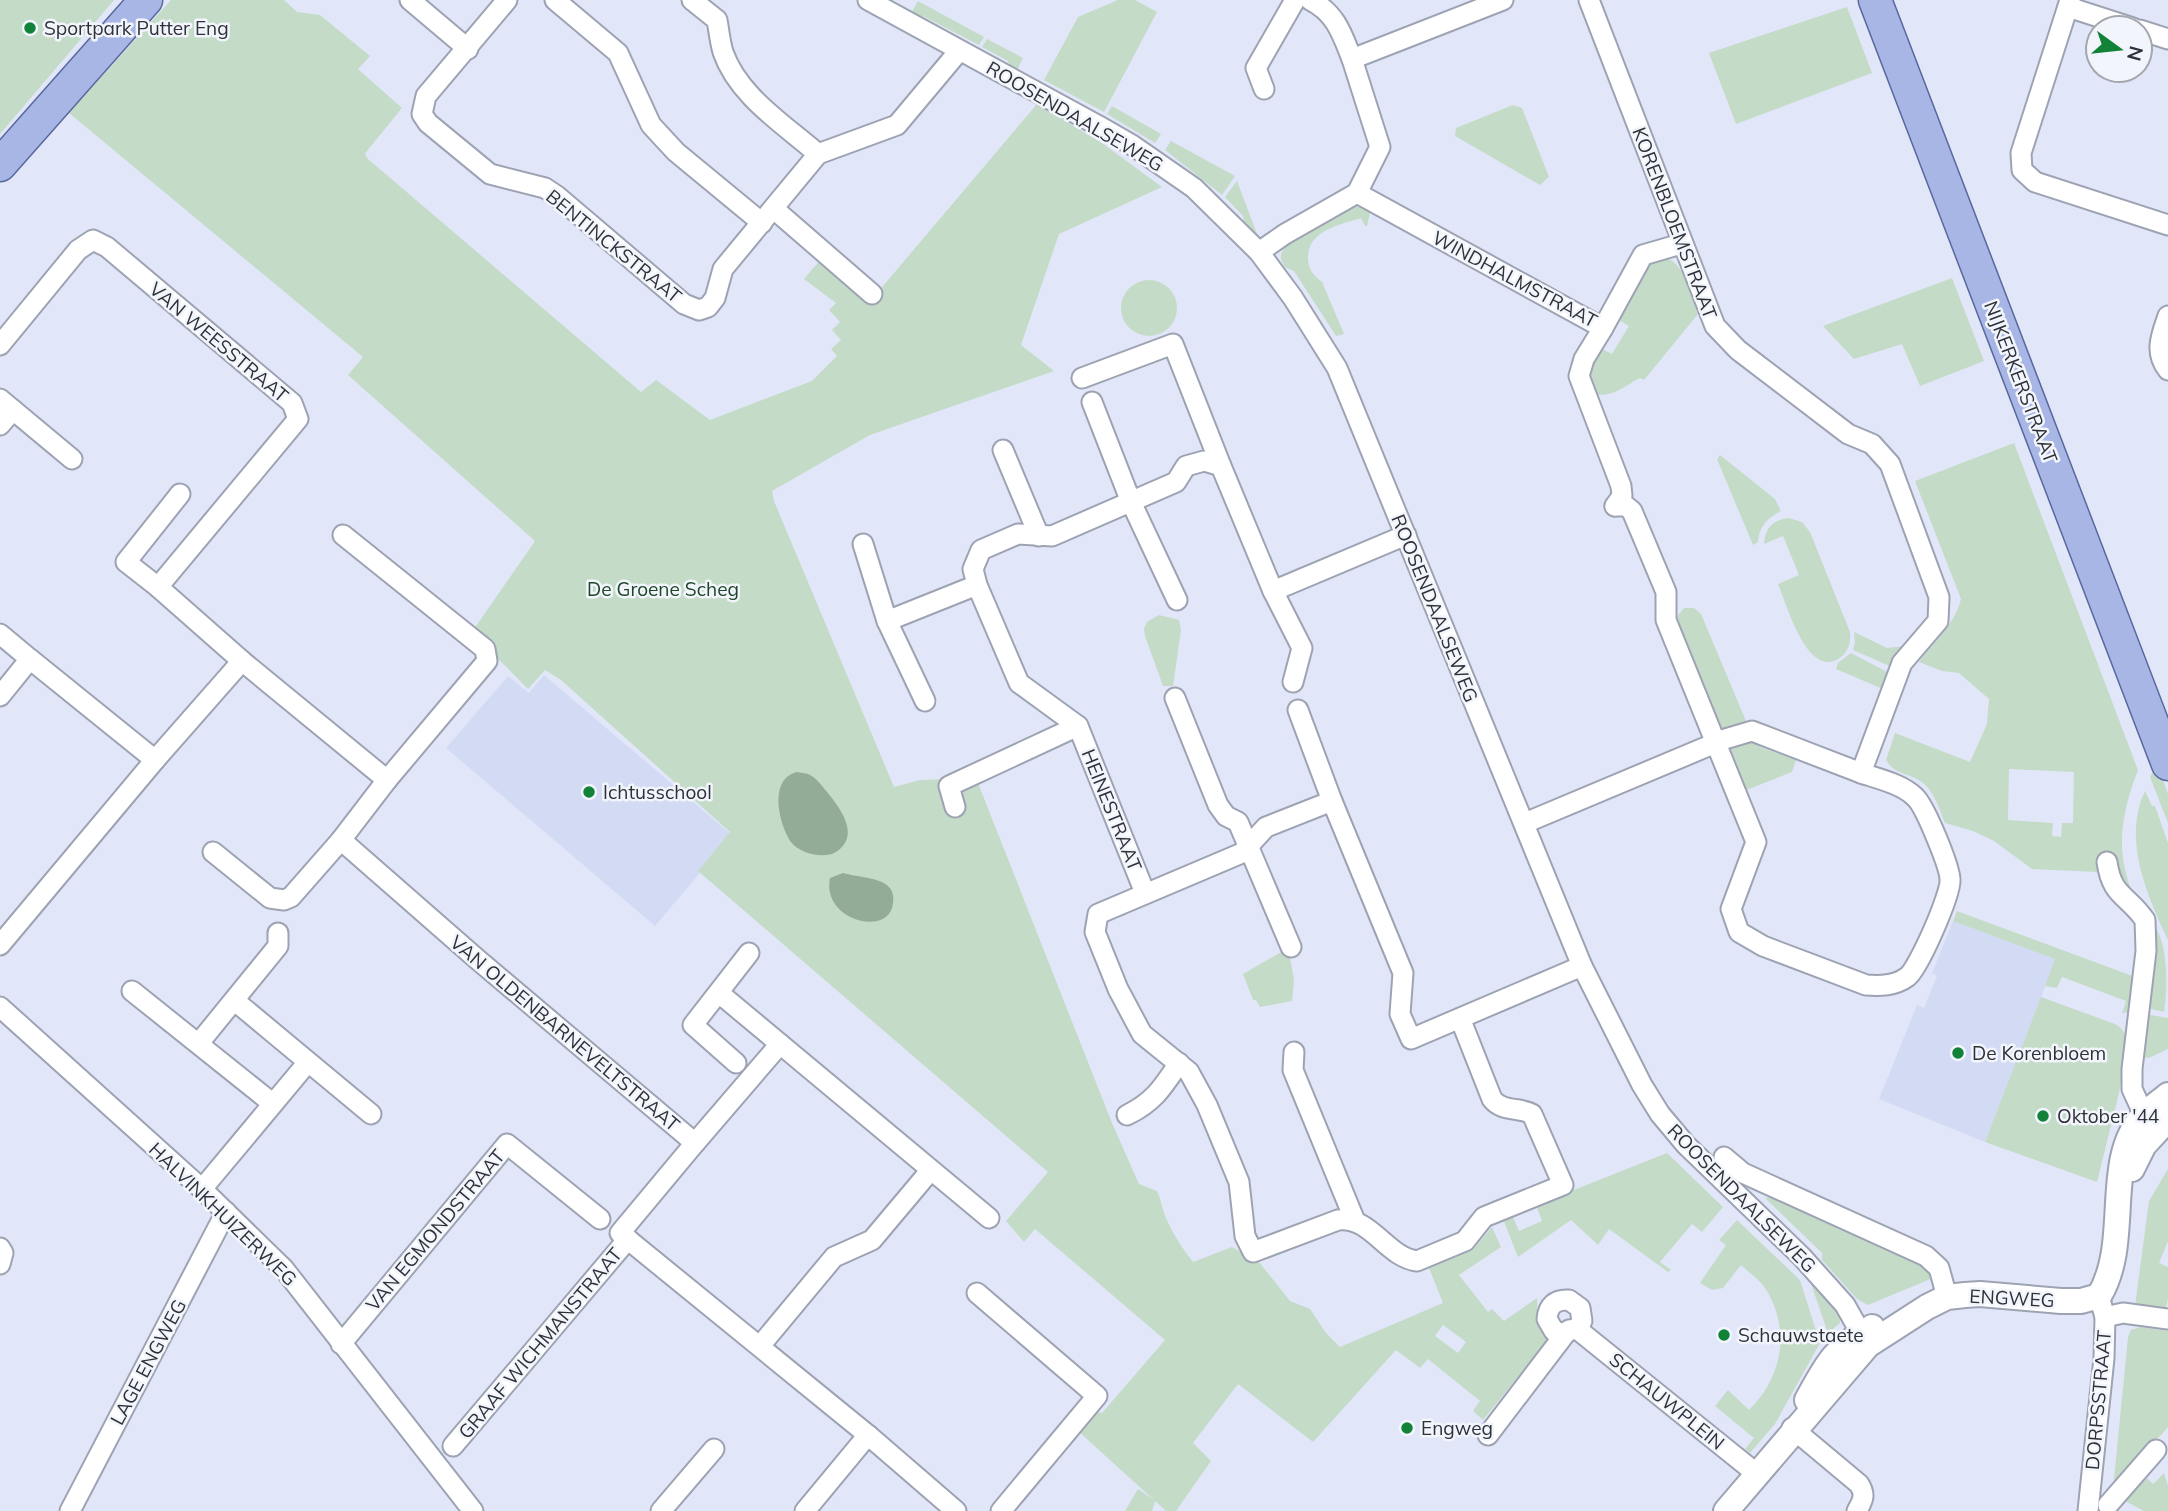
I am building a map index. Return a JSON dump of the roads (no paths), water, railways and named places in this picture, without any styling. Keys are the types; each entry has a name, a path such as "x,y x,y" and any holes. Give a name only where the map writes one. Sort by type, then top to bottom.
{"main road":[{"path":"0,165 146,0"},
{"name":"NIJKERKERSTRAAT","path":"1875,0 2168,763"}],"street":[{"path":"410,0 468,49"},
{"name":"BENTINCKSTRAAT","path":"507,0 426,96 422,114 428,123 490,174 545,188 557,196 684,304 699,310 708,307 715,298 723,269 818,154"},
{"path":"555,0 618,53 651,125 676,152 768,216 872,294"},
{"path":"692,0 717,20 723,52 732,73 749,94 818,154 897,125 959,51"},
{"name":"ROOSENDAALSEWEG","path":"869,0 893,6 959,51 1099,126 1161,164 1194,188 1259,252 1296,302 1337,368 1583,966 1642,1085 1660,1114 1686,1145 1802,1256 1845,1305 1864,1339"},
{"path":"1264,89 1256,68 1295,0"},
{"path":"1259,252 1357,193 1380,146 1338,23 1329,12 1310,0"},
{"path":"1352,59 1503,0"},
{"name":"KORENBLOEMSTRAAT","path":"1589,0 1681,244 1715,326 1738,349 1848,434 1872,444 1890,464 1939,597 1938,621 1902,663 1861,773"},
{"path":"2096,14 2069,4 2021,153 2022,170 2035,182 2168,225"},
{"name":"WINDHALMSTRAAT","path":"1357,193 1603,328 1643,256 1681,244"},
{"name":"VAN WEESSTRAAT","path":"0,345 78,250 93,240 107,247 292,403 298,419 159,587"},
{"path":"2168,316 2159,345 2160,358 2168,370"},
{"path":"1525,823 1717,743 1725,739 1752,731 1899,787 1913,795 1923,806 1951,877 1947,895 1918,964 1909,977 1893,984 1866,985 1762,946 1739,932 1731,909 1756,842 1717,743 1666,620 1666,592 1632,511 1626,506 1615,506 1622,496 1621,486 1581,384 1580,368 1603,328"},
{"path":"1082,378 1173,344 1273,591 1302,648 1293,682"},
{"path":"1092,402 1131,502 1177,600"},
{"path":"4,411 72,459"},
{"path":"1003,450 1039,536"},
{"name":"HEINESTRAAT","path":"1145,893 1078,726 1019,683 977,585 973,569 981,550 1017,534 1052,536 1177,482 1186,466 1205,461 1221,466"},
{"path":"180,494 125,562 159,587 242,661 387,780"},
{"path":"199,1043 278,946 278,915 284,900 291,897 341,839 487,662 485,649 343,535"},
{"path":"1273,591 1406,535"},
{"path":"863,544 887,621 925,701"},
{"path":"887,621 977,585"},
{"path":"0,634 155,760"},
{"path":"0,696 30,659"},
{"path":"0,945 242,661"},
{"path":"1175,698 1218,805 1226,816 1238,822 1291,947"},
{"path":"1298,710 1332,801 1403,973 1400,1014 1411,1039 1583,966"},
{"name":"HEINESTRAAT","path":"955,807 949,786 1078,726"},
{"path":"1332,801 1266,828 1242,853 1098,914 1095,932 1118,989 1142,1034 1189,1072 1199,1087 1239,1182 1245,1236 1253,1252 1338,1220 1355,1221"},
{"name":"VAN OLDENBARNEVELTSTRAAT","path":"341,839 477,959 695,1143 620,1233 628,1239"},
{"path":"213,852 270,898 278,915"},
{"path":"2107,862 2114,887 2145,920 2146,951 2132,1089 2155,1122"},
{"path":"736,1063 693,1025 749,953"},
{"path":"132,991 272,1103"},
{"path":"719,993 989,1218"},
{"path":"235,1001 371,1114"},
{"name":"HALVINKHUIZERWEG","path":"0,1007 202,1189 284,1269 473,1511"},
{"path":"1294,1052 1293,1070 1355,1221 1402,1255 1417,1261 1465,1241 1484,1217 1563,1185 1532,1114 1525,1110 1504,1108 1492,1099 1460,1018"},
{"path":"695,1143 780,1044"},
{"path":"202,1189 308,1062"},
{"path":"1127,1115 1155,1098 1179,1063"},
{"name":"DORPSSTRAAT","path":"2102,1507 2105,1358 2102,1306 2113,1261 2120,1175 2130,1136 2155,1122 2168,1095"},
{"name":"VAN EGMONDSTRAAT","path":"341,1344 506,1144 600,1219"},
{"name":"ROOSENDAALSEWEG","path":"1724,1157 1743,1173 1926,1256 1939,1268 1937,1302"},
{"path":"760,1346 834,1257 872,1240 930,1171"},
{"name":"LAGE ENGWEG","path":"70,1511 226,1212"},
{"path":"628,1239 868,1435 956,1511"},
{"name":"GRAAF WICHMANSTRAAT","path":"453,1446 628,1239"},
{"path":"0,1248 3,1253 0,1264"},
{"path":"978,1293 1097,1396 1001,1511"},
{"name":"ENGWEG","path":"1726,1511 1864,1339 1937,1302 1980,1294 2081,1301 2102,1306"},
{"path":"2102,1306 2123,1313 2168,1319"},
{"name":"SCHAUWPLEIN","path":"1488,1435 1571,1332 1757,1474"},
{"path":"1790,1434 1859,1485 1864,1500 1857,1511"},
{"path":"805,1511 868,1435"},
{"path":"661,1511 714,1449"},
{"path":"2102,1507 2156,1450"}],"place":[{"name":"Sportpark Putter Eng","path":"30,28"},
{"name":"Ichtusschool","path":"589,792"},
{"name":"De Korenbloem","path":"1958,1053"},
{"name":"Oktober '44","path":"2043,1116"},
{"name":"Schauwstaete","path":"1724,1335"},
{"name":"Engweg","path":"1407,1428"}],"park label":[{"name":"De Groene Scheg","path":"663,589"}]}
